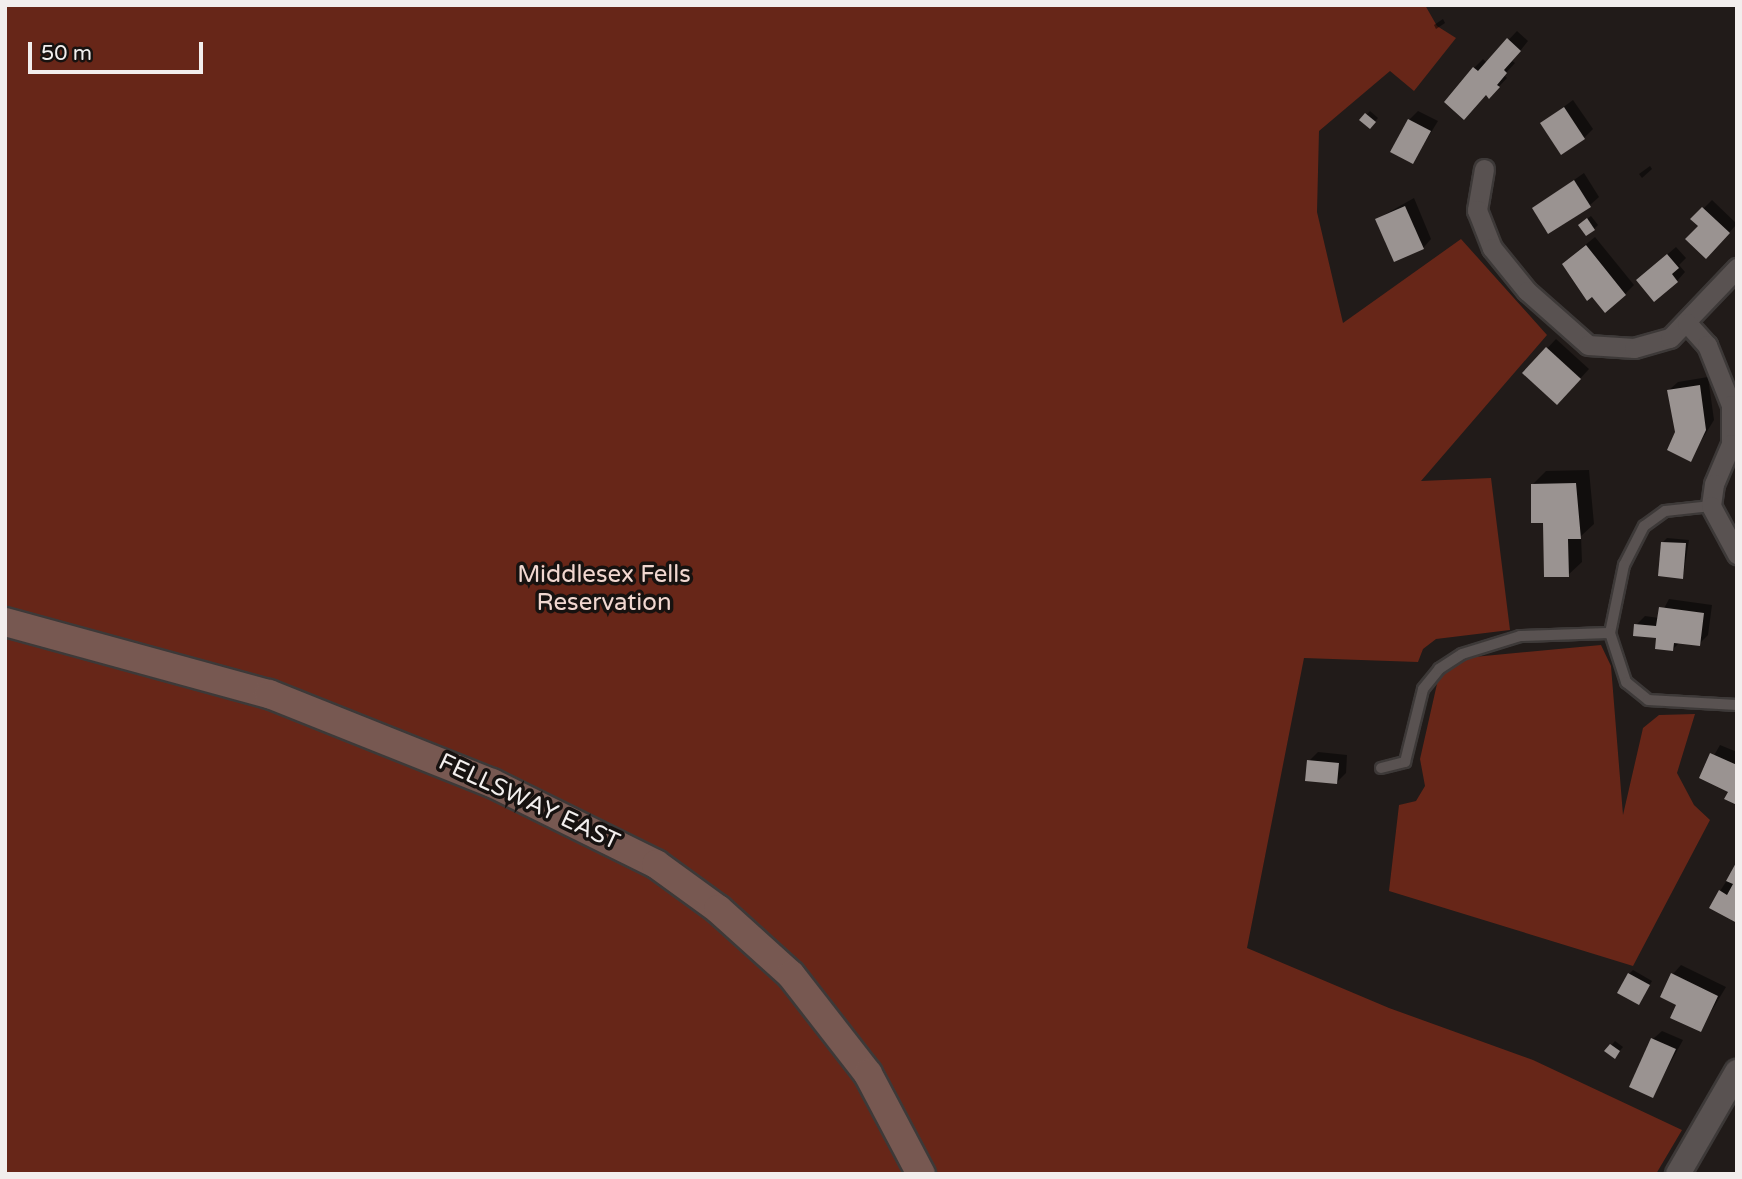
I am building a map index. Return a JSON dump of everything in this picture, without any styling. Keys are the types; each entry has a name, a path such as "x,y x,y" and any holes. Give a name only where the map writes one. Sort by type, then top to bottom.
{"main road":[{"name":"FELLSWAY EAST","path":"5,622 269,694 492,783 646,859 718,909 798,983 868,1074 921,1174"}],"street":[{"path":"1484,169 1477,210 1492,248 1527,291 1581,341 1601,349 1642,347 1670,338 1737,268"},
{"path":"1687,323 1707,345 1731,405 1731,444 1714,484 1711,506 1737,554"},
{"path":"1678,1174 1737,1072"}],"lane":[{"path":"1711,506 1665,511 1644,526 1625,565 1610,634 1626,682 1648,700 1737,705"},
{"path":"1381,768 1405,762 1421,694 1449,662 1520,636 1610,634"}],"green space":[{"name":"Middlesex Fells Reservation","path":"5,5 1425,5 1437,26 1456,38 1414,91 1390,71 1319,131 1317,212 1343,323 1461,239 1547,335 1421,481 1491,478 1510,630 1436,639 1423,649 1418,662 1304,658 1247,948 1389,1008 1533,1060 1682,1130 1656,1174 5,1174"},
{"path":"1601,645 1611,666 1623,815 1643,728 1659,715 1695,714 1677,773 1694,805 1710,820 1633,966 1389,891 1399,805 1416,801 1425,786 1420,759 1439,675 1463,658"}],"building":[{"path":"1507,38 1521,51 1504,70 1507,73 1497,85 1500,87 1489,99 1486,95 1464,120 1444,102 1473,67 1478,71"},
{"path":"1564,107 1585,139 1561,155 1540,123"},
{"path":"1365,113 1376,122 1370,129 1359,120"},
{"path":"1408,119 1431,131 1413,164 1390,152"},
{"path":"1574,180 1591,207 1548,234 1532,208"},
{"path":"1405,206 1424,249 1394,262 1375,219"},
{"path":"1702,207 1730,233 1706,259 1685,239 1698,226 1690,219"},
{"path":"1587,218 1595,230 1586,236 1578,225"},
{"path":"1586,245 1626,295 1605,313 1592,297 1587,301 1562,264"},
{"path":"1667,254 1679,268 1672,274 1678,282 1654,302 1636,280"},
{"path":"1546,347 1581,379 1557,405 1522,373"},
{"path":"1700,385 1706,430 1691,462 1667,450 1675,432 1667,390"},
{"path":"1576,483 1581,539 1568,539 1569,577 1544,577 1543,523 1531,523 1531,484"},
{"path":"1661,542 1686,543 1683,579 1658,576"},
{"path":"1659,607 1704,613 1700,646 1674,643 1673,651 1655,649 1656,638 1633,636 1634,624 1656,626"},
{"path":"1710,753 1737,765 1737,805 1724,799 1728,792 1699,778"},
{"path":"1307,760 1339,763 1337,784 1305,781"},
{"path":"1737,861 1737,923 1709,908 1719,890 1727,895 1733,884 1726,881"},
{"path":"1628,973 1650,985 1639,1005 1617,993"},
{"path":"1671,973 1718,996 1701,1032 1670,1018 1676,1005 1660,997"},
{"path":"1651,1038 1676,1049 1653,1098 1629,1087"},
{"path":"1610,1044 1620,1051 1615,1059 1604,1051"}]}
